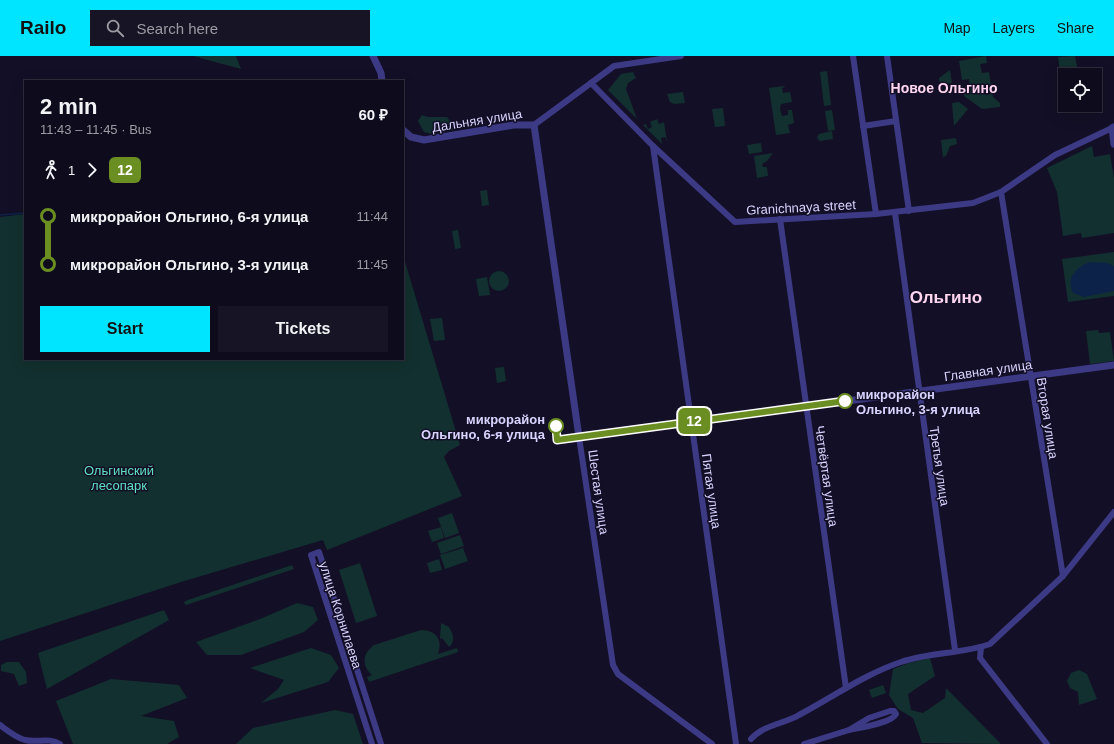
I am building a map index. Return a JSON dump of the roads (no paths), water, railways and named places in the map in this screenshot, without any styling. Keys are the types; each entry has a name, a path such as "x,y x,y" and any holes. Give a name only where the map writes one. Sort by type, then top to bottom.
{"street":[{"path":"374,56 381,73 382,80"},
{"path":"534,125 614,66 681,56"},
{"path":"853,56 876,214"},
{"path":"887,56 909,211"},
{"name":"Granichnaya street","path":"590,83 653,146 731,220 735,222 894,213 973,203 1001,192 1055,155 1113,128"},
{"path":"863,126 896,121"},
{"name":"Дальняя улица","path":"404,131 411,137 424,140 514,125 534,125"},
{"name":"Шестая улица","path":"534,125 613,665 618,674 712,744"},
{"path":"1113,128 1114,144"},
{"name":"Пятая улица","path":"653,146 736,744"},
{"name":"Вторая улица","path":"1001,192 1063,576"},
{"name":"Третья улица","path":"894,213 955,650"},
{"name":"Четвёртая улица","path":"780,219 846,688"},
{"name":"Главная улица","path":"579,437 1114,365"},
{"path":"751,739 757,732 798,716 846,688 903,661 955,650 981,647 990,644 1063,576 1114,512"},
{"name":"улица Корнилаева","path":"372,744 311,555 318,552 381,744"},
{"path":"981,647 980,658 1047,744"},
{"path":"804,744 891,719 896,714 892,711 877,715 849,730"},
{"path":"0,724 13,735 26,740 54,740 60,744"}],"water":[{"path":"1090,262 1107,263 1114,266 1114,291 1084,297 1073,293 1070,282 1071,277 1077,270"}],"waterway":[{"path":"0,215 24,213"}],"place":[{"name":"микрорайон Ольгино, 3-я улица","path":"845,401"},
{"name":"микрорайон Ольгино, 6-я улица","path":"556,426"}],"district":[{"name":"Новое Ольгино","path":"944,88"},
{"name":"Ольгино","path":"946,297"}],"park label":[{"name":"Ольгинский лесопарк","path":"119,478"}]}
